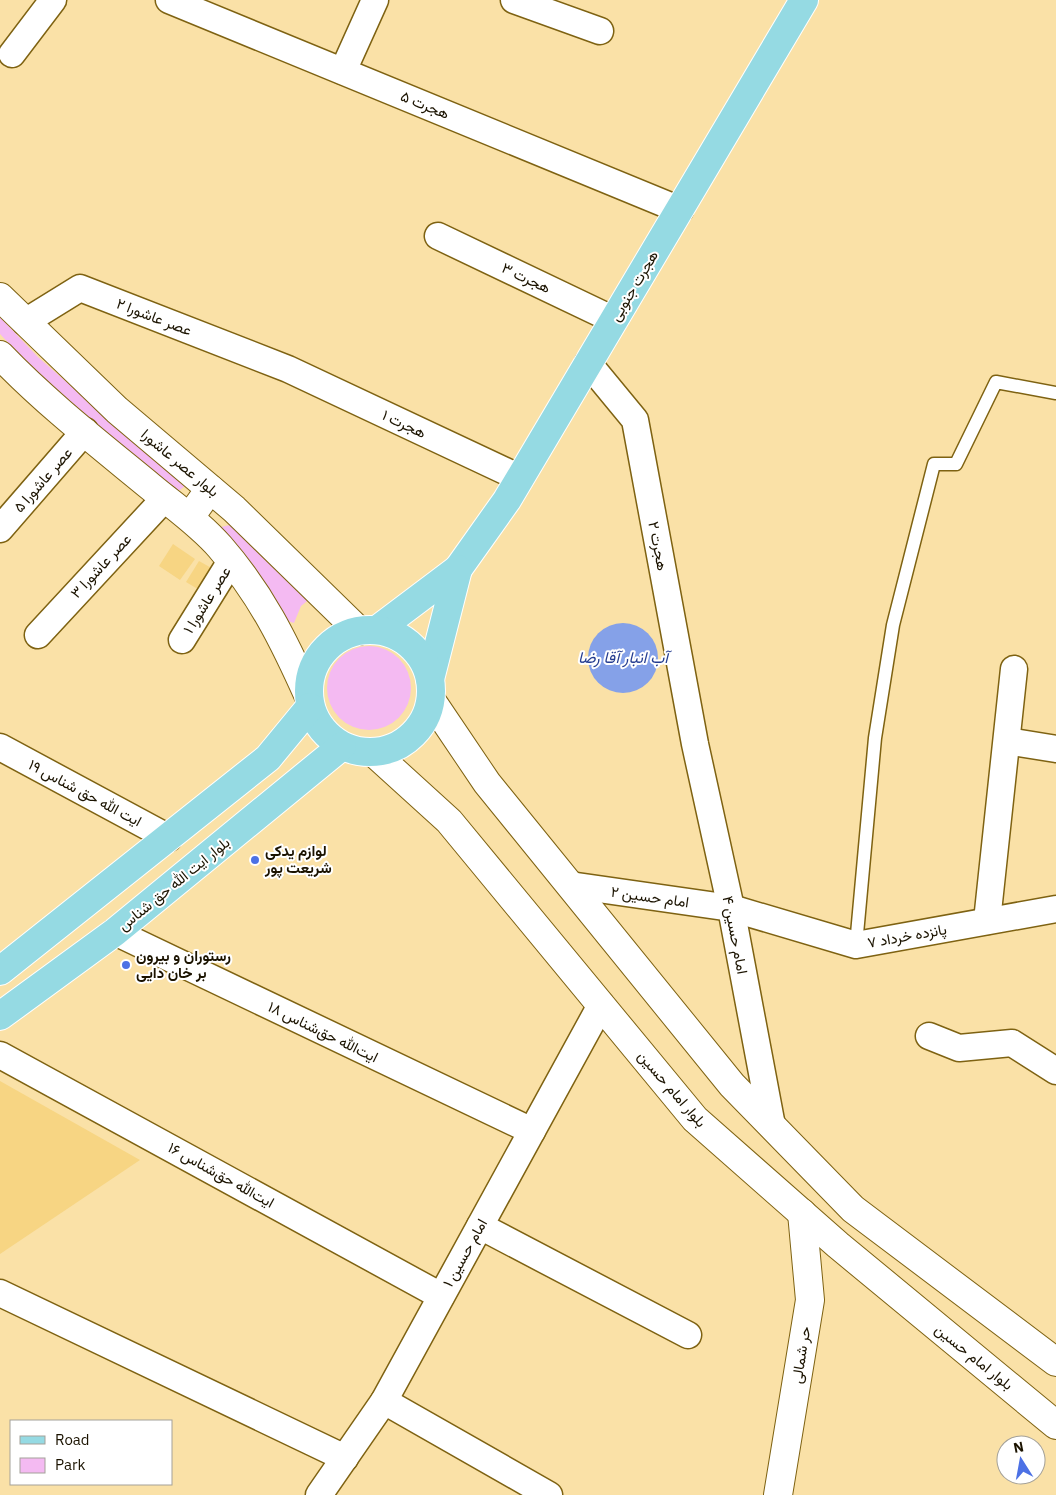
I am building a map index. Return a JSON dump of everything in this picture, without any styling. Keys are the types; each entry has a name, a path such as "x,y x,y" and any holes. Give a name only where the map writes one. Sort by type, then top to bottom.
{"main road":[{"name":"هجرت جنوبی","path":"430,690 458,569 520,478 804,0"},
{"name":"بلوار عصر عاشورا","path":"0,297 117,410 234,509 368,630"},
{"path":"0,355 30,385 190,517 231,561 252,588 280,631 320,727 342,746 373,752 394,747 411,736 424,719 430,690"},
{"path":"190,517 210,489"},
{"name":"هجرت جنوبی","path":"368,630 458,569"},
{"path":"0,971 268,758 309,702 310,678 316,661 327,647 342,636 368,630 395,635 410,645 423,660 430,690 487,783 732,1085 853,1209 1056,1362"},
{"name":"بلوار ایت الله حق شناس","path":"0,1016 115,932 342,746"},
{"name":"بلوار امام حسین","path":"373,752 449,821 695,1120 802,1214 1056,1425"},
{"name":"حر شمالی","path":"778,1495 810,1300 802,1214"}],"street":[{"path":"12,54 53,0"},
{"name":"هجرت ۵","path":"170,0 680,210"},
{"path":"343,71 375,0"},
{"path":"514,0 600,31"},
{"name":"هجرت ۳","path":"438,236 614,320"},
{"name":"عصر عاشورا ۲","path":"25,322 80,288 288,369"},
{"name":"هجرت ۲","path":"588,364 635,420 695,744"},
{"name":"هجرت ۱","path":"288,369 520,478"},
{"name":"عصر عاشورا ۵","path":"0,529 85,431"},
{"name":"عصر عاشورا ۳","path":"38,635 165,498"},
{"name":"عصر عاشورا ۱","path":"182,640 231,561"},
{"path":"987,921 1014,670"},
{"path":"1006,742 1056,749"},
{"name":"امام حسین ۴","path":"695,744 731,908 772,1126"},
{"name":"ایت الله حق شناس ۱۹","path":"0,747 169,838"},
{"name":"امام حسین ۲","path":"570,885 731,908"},
{"name":"پانزده خرداد ۷","path":"731,908 856,945 1056,908"},
{"name":"ایت‌الله حق‌شناس ۱۸","path":"115,932 532,1131"},
{"name":"امام حسین ۱","path":"319,1495 384,1401 601,1005"},
{"path":"929,1036 960,1048 1012,1043 1056,1071"},
{"name":"ایت‌الله حق‌شناس ۱۶","path":"0,1055 441,1296"},
{"path":"480,1226 688,1335"},
{"path":"0,1293 345,1458"},
{"path":"384,1401 549,1495"}],"lane":[{"path":"856,945 875,738 893,625 934,464 956,464 996,382 1056,394"}],"shaded area":[{"path":"173,544 195,559 180,580 159,566"},
{"path":"199,561 215,570 201,591 186,582"},
{"path":"0,1081 140,1160 0,1254"}],"green space":[{"path":"0,317 38,357 185,486 176,493 32,368 0,334"},
{"path":"230,525 287,573 311,598 301,606 294,623 288,621 270,594 222,536 221,527"},
{"path":"369,646 385,649 399,658 408,672 411,688 408,704 399,718 385,727 369,730 353,727 339,718 330,704 327,688 330,672 339,658 353,649"}],"water":[{"name":"آب انبار آقا رضا","path":"623,623 636,626 648,633 655,645 658,658 655,671 648,683 636,690 623,693 610,690 598,683 591,671 588,658 591,645 598,633 610,626"}],"place":[{"name":"لوازم یدکی شریعت پور","path":"255,860"},
{"name":"رستوران و بیرون بر خان دایی","path":"126,965"}]}
